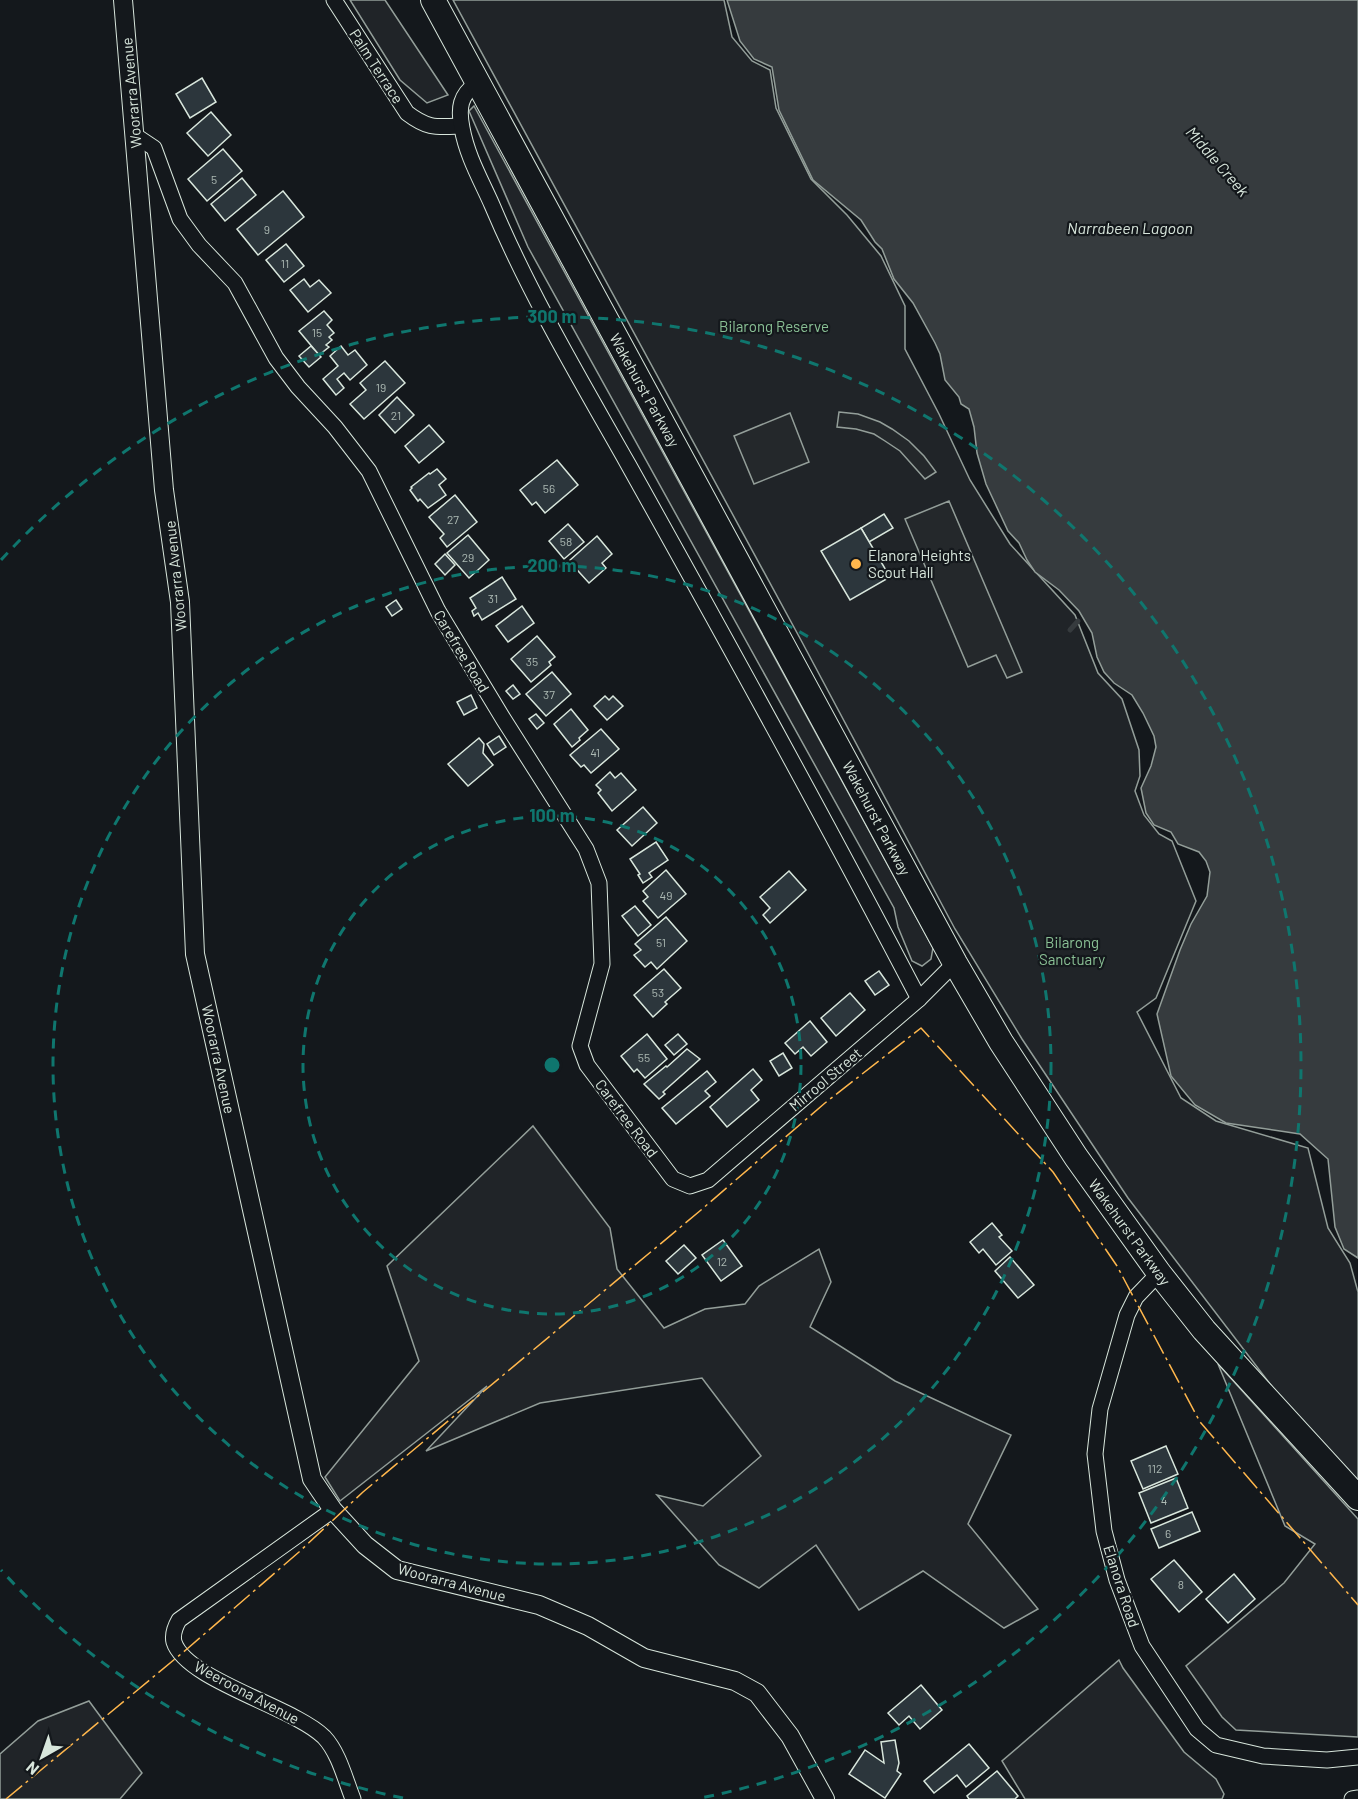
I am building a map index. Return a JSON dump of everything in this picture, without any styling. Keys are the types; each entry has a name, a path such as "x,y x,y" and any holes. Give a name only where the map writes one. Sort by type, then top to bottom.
{"main road":[{"name":"Wakehurst Parkway","path":"433,0 1001,1042 1076,1157 1159,1273 1204,1330 1358,1498"}],"street":[{"name":"Woorarra Avenue","path":"123,0 164,490 180,602 195,954 312,1479 333,1510 365,1545 397,1570 539,1605 588,1626 644,1658 735,1681 757,1694 790,1736 825,1799"},
{"name":"Palm Terrace","path":"334,0 407,113 420,123 434,127 461,126"},
{"path":"477,82 468,89 462,99 461,126 477,175 505,236 545,316 702,595 919,999"},
{"name":"Carefree Road","path":"136,136 154,148 180,219 199,245 235,283 276,358 369,471 438,611 586,849 599,883 602,964 580,1046 587,1065 673,1179 690,1186"},
{"name":"Mirrool Street","path":"690,1186 708,1180 919,999 956,963"},
{"name":"Elanora Road","path":"1159,1273 1136,1297 1127,1315 1100,1409 1095,1454 1104,1531 1117,1580 1142,1646 1197,1730 1216,1745 1263,1756 1327,1760 1358,1757"},
{"name":"Weeroona Avenue","path":"333,1510 179,1620 173,1631 174,1642 182,1656 214,1678 310,1726 324,1738 338,1758 353,1799"},
{"path":"1352,1799 1358,1798"}],"green space":[{"path":"350,0 385,0 448,95 427,103 400,80"},
{"name":"Bilarong Reserve","path":"453,0 724,0 732,37 752,61 770,70 776,108 811,179 847,215 881,256 905,306 905,349 970,480 1010,544 1075,615 1098,673 1122,699 1139,750 1140,776 1135,791 1144,815 1159,834 1172,841 1196,901 1156,998 1137,1012 1181,1098 1216,1121 1308,1148 1328,1228 1350,1263 1358,1292 1358,1484 1283,1401 1128,1198 1022,1039 955,929 802,642"},
{"path":"474,106 933,948 931,959 922,966 912,961 898,927 894,908 528,247 469,111"},
{"path":"533,1126 610,1228 617,1269 664,1328 705,1309 745,1304 759,1286 819,1249 831,1282 810,1327 895,1381 1011,1435 968,1524 1038,1609 1004,1628 923,1571 859,1610 816,1545 759,1588 719,1565 657,1495 703,1506 761,1456 702,1378 540,1403 426,1451 487,1386 340,1501 325,1477 419,1361 387,1266"},
{"path":"1218,1364 1358,1519 1358,1737 1236,1730 1222,1717 1186,1666 1284,1583 1315,1544 1285,1526"},
{"path":"1119,1660 1184,1752 1216,1779 1224,1794 1222,1799 1025,1799 1002,1761"},
{"path":"89,1701 142,1773 120,1799 0,1799 0,1754 38,1721"}],"shaded area":[{"path":"839,412 858,414 892,429 909,441 936,472 925,479 900,451 874,434 837,427"},
{"path":"790,413 809,462 754,484 734,436"},
{"path":"949,501 1022,672 1007,678 996,655 968,667 905,519"}],"water":[{"name":"Narrabeen Lagoon","path":"727,0 1358,0 1358,1258 1344,1249 1335,1227 1328,1159 1300,1134 1226,1123 1195,1105 1171,1076 1157,1014 1191,924 1207,896 1210,872 1206,861 1199,852 1178,844 1171,832 1154,825 1146,813 1141,788 1151,766 1156,747 1154,736 1143,713 1132,695 1114,683 1104,672 1097,657 1092,633 1079,611 1059,590 1035,572 1019,543 1008,531 986,484 977,453 969,409 961,404 959,397 945,380 940,354 935,343 913,303 894,279 882,249 861,220 813,180 779,110 772,67 754,59 740,41"}],"building":[{"path":"202,78 216,102 190,118 176,94"},
{"path":"211,112 231,135 208,156 187,133"},
{"path":"223,149 242,171 207,201 188,179"},
{"path":"242,178 256,195 225,221 211,204"},
{"path":"283,191 304,217 258,255 237,229"},
{"path":"286,244 304,266 284,282 266,260"},
{"path":"304,279 310,287 319,280 331,293 308,312 290,290"},
{"path":"324,311 332,320 327,325 334,333 329,337 332,340 326,345 329,347 319,355 299,331"},
{"path":"311,346 321,357 309,367 299,356"},
{"path":"341,346 348,355 355,350 367,365 350,380 344,373 337,379 344,388 336,395 323,379 338,366 330,356"},
{"path":"385,361 405,383 364,419 350,404 366,390 360,383"},
{"path":"397,397 414,415 395,433 379,415"},
{"path":"429,425 444,442 419,463 405,446"},
{"path":"557,460 578,485 545,513 536,502 532,505 520,490"},
{"path":"437,469 446,479 439,485 446,495 428,508 420,499 418,501 410,490"},
{"path":"455,495 477,522 447,547 440,538 444,534 429,517"},
{"path":"884,514 893,528 869,542 861,528"},
{"path":"568,524 584,542 564,559 549,541"},
{"name":"Elanora Heights Scout Hall","path":"861,528 890,577 850,600 821,551"},
{"path":"468,535 489,560 469,578 447,553"},
{"path":"597,536 612,554 602,563 606,568 589,583 569,561"},
{"path":"445,554 455,565 445,575 435,564"},
{"path":"502,577 516,599 482,620 478,613 474,616 472,611 476,608 470,598"},
{"path":"396,600 402,609 392,616 386,607"},
{"path":"522,606 534,623 508,642 496,626"},
{"path":"537,636 555,657 549,662 551,665 531,682 511,659"},
{"path":"552,672 571,694 546,716 526,694"},
{"path":"513,685 520,694 513,699 506,691"},
{"path":"471,695 477,708 464,715 457,702"},
{"path":"605,696 609,700 613,696 623,706 607,720 594,706"},
{"path":"571,709 588,730 572,747 554,724"},
{"path":"536,714 544,723 537,729 529,719"},
{"path":"601,729 619,749 591,773 584,765 581,767 570,755"},
{"path":"499,736 506,747 494,755 487,744"},
{"path":"479,738 484,744 483,753 493,765 468,786 448,764"},
{"path":"610,772 615,778 621,773 636,790 612,811 598,793 601,790 596,785"},
{"path":"643,807 657,823 632,846 617,830"},
{"path":"656,842 668,860 649,873 652,877 643,883 630,859"},
{"path":"666,870 686,894 658,918 643,901 648,897 643,891"},
{"path":"789,871 806,890 770,923 763,915 770,908 760,897"},
{"path":"635,906 651,925 638,936 622,916"},
{"path":"666,917 687,941 657,969 651,962 645,967 634,955 641,950 635,944"},
{"path":"664,969 681,988 653,1017 634,995"},
{"path":"879,971 889,985 875,995 865,981"},
{"path":"850,993 865,1010 836,1036 821,1018"},
{"path":"810,1021 827,1042 811,1056 803,1047 795,1054 785,1043"},
{"path":"647,1034 667,1059 645,1078 637,1069 634,1072 621,1056"},
{"path":"678,1034 687,1044 674,1055 665,1045"},
{"path":"687,1049 700,1059 663,1092 665,1094 659,1099 644,1084"},
{"path":"783,1053 792,1068 779,1076 770,1061"},
{"path":"753,1069 762,1080 751,1090 759,1100 727,1127 710,1107"},
{"path":"707,1071 716,1082 705,1091 710,1096 676,1124 662,1108"},
{"path":"992,1223 1002,1235 999,1237 1012,1251 996,1265 983,1249 979,1253 970,1242"},
{"path":"723,1240 742,1266 721,1281 702,1255"},
{"path":"684,1245 696,1258 678,1274 666,1261"},
{"path":"1010,1257 1034,1285 1018,1298 995,1271"},
{"path":"1166,1446 1178,1474 1143,1489 1131,1461"},
{"path":"1176,1478 1188,1508 1151,1523 1139,1493"},
{"path":"1192,1512 1200,1531 1159,1548 1151,1529"},
{"path":"1174,1560 1202,1592 1179,1612 1151,1579"},
{"path":"1234,1574 1255,1599 1228,1623 1206,1599"},
{"path":"921,1685 942,1710 920,1729 909,1716 899,1725 888,1713"},
{"path":"895,1740 899,1763 897,1771 901,1774 885,1798 849,1774 865,1750 884,1763 881,1742"},
{"path":"969,1744 989,1768 966,1787 957,1775 934,1793 924,1781"},
{"path":"997,1771 1018,1796 1015,1799 969,1799 967,1796"}],"waterway":[{"path":"1070,630 1078,621"}],"power":[{"path":"6,1799 187,1649 299,1552 363,1492 701,1210 825,1103 921,1028 1053,1172 1117,1266 1200,1422 1358,1605"}],"place":[{"name":"Elanora Heights Scout Hall","path":"856,564"}],"water label":[{"name":"Middle Creek","path":"1218,161"}],"park label":[{"name":"Bilarong Sanctuary","path":"1072,950"}]}
